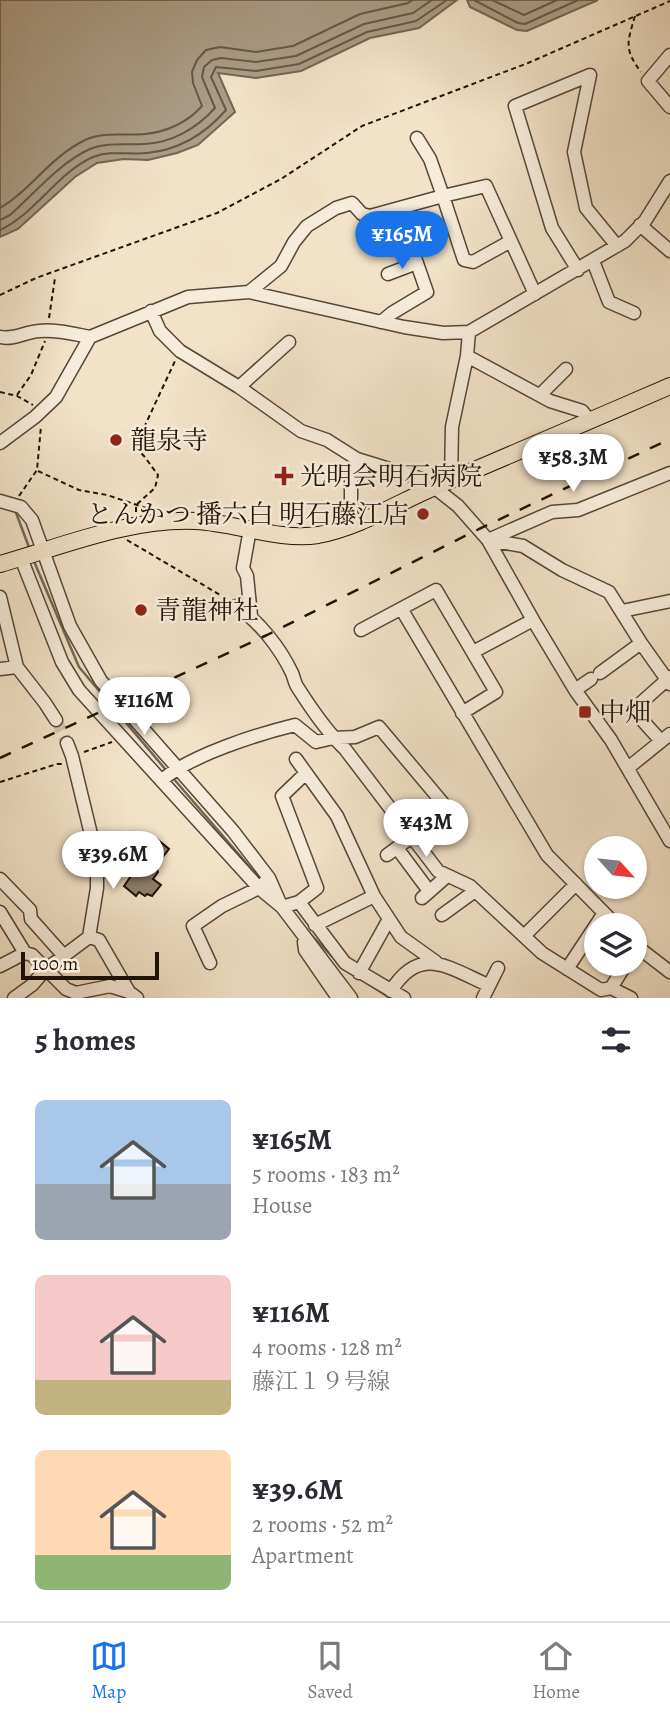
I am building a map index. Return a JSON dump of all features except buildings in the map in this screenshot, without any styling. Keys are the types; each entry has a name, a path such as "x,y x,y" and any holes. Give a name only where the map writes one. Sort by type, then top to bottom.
{"main road":[{"path":"0,564 112,531 164,522 197,521 314,536 351,526 670,386"}],"street":[{"path":"670,55 648,81 670,107"},
{"path":"578,270 552,228 515,106 590,75 574,152 586,208 617,246"},
{"path":"416,138 430,159 464,260 473,262 511,241"},
{"path":"0,337 13,339 38,331 65,332 90,337 188,297 249,292 381,322 443,333 469,332 617,246 640,225 670,181"},
{"path":"249,292 281,266 294,242 307,226 336,208 352,203 362,214 370,216 486,186 535,294"},
{"path":"381,322 427,292 398,209"},
{"path":"640,225 670,251"},
{"path":"593,261 609,302 634,313"},
{"path":"388,274 417,263"},
{"path":"150,311 160,331 182,352 239,387 301,431 327,440 357,459 425,480 458,506 488,540 575,690 611,740 670,841"},
{"path":"451,481 452,426 467,356 469,332"},
{"path":"0,443 56,397 90,337"},
{"path":"239,387 289,342"},
{"path":"467,356 550,401 582,411 590,421"},
{"path":"541,394 566,369"},
{"path":"351,526 351,482 357,459"},
{"path":"488,540 552,512 578,510 670,473"},
{"path":"0,501 18,507 32,520 32,555 62,662 79,690 259,888 282,907 303,933 305,950 346,997"},
{"path":"250,529 243,568 247,576 251,616"},
{"path":"488,540 523,546 562,570 609,592 641,643 669,680 633,710 665,738 628,768"},
{"path":"32,555 101,681 233,831 269,878 282,907"},
{"path":"361,630 436,590 496,692 462,713"},
{"path":"0,597 17,667 56,720"},
{"path":"622,611 670,601"},
{"path":"236,606 251,616 267,635 291,672 296,686 333,738 345,749 438,871 475,891 542,953 601,990 611,988 631,998"},
{"path":"402,610 547,855 604,913"},
{"path":"473,652 533,620"},
{"path":"575,690 641,643"},
{"path":"0,669 17,667"},
{"path":"162,780 177,767 268,732 295,725 316,742 355,737 379,727 452,814"},
{"path":"14,998 32,985 45,970 89,937 97,888 97,859 67,743"},
{"path":"296,759 337,816 374,896 401,937 436,962 488,985"},
{"path":"282,907 299,902 317,888 282,796 306,773"},
{"path":"413,836 392,852 426,895 447,876"},
{"path":"210,963 192,926 222,905 259,888 269,878"},
{"path":"0,879 30,910 31,919 64,956"},
{"path":"524,936 576,884"},
{"path":"442,915 475,891"},
{"path":"315,925 374,896"},
{"path":"299,902 345,963 404,998"},
{"path":"0,912 25,953 32,955 66,989 76,993 110,986 133,995"},
{"path":"359,973 389,919"},
{"path":"89,937 99,940 133,995"},
{"path":"568,969 584,944"},
{"path":"0,966 25,953"},
{"path":"647,955 670,972"},
{"path":"391,991 400,976 411,967 436,962"},
{"path":"483,998 498,968"},
{"path":"611,988 618,976"}],"path":[{"path":"0,295 36,278 217,213 281,178 362,127 528,63 670,1"},
{"path":"635,16 628,40 628,55 648,81"},
{"path":"17,396 32,375 47,332 55,278"},
{"path":"136,505 155,488 158,475 136,449 171,367 182,352"},
{"path":"0,392 17,396 42,411 37,470 17,499 18,507"},
{"path":"37,470 79,490 107,495 156,511 164,522"},
{"path":"136,505 137,526"},
{"path":"112,531 220,593 236,606"},
{"path":"0,782 73,759 123,738"}],"water":[{"path":"0,0 457,0 419,28 370,38 301,71 256,78 218,73 235,112 198,145 148,160 124,159 97,163 75,177 18,229 0,237"},
{"path":"467,0 598,0 527,31 517,30 470,7"}],"waterway":[{"path":"15,510 30,550"},
{"path":"33,559 79,667 166,770"},
{"path":"173,778 260,879"},
{"path":"309,933 334,958"},
{"path":"367,983 390,998"}],"tunnel":[{"path":"56,720 67,743"}],"railway":[{"path":"0,758 267,635 479,529 670,439"}],"place":[{"name":"龍泉寺","path":"116,440"},
{"name":"光明会明石病院","path":"284,476"},
{"name":"とんかつ 播六白 明石藤江店","path":"423,514"},
{"name":"青龍神社","path":"141,610"},
{"name":"中畑","path":"585,712"}]}
